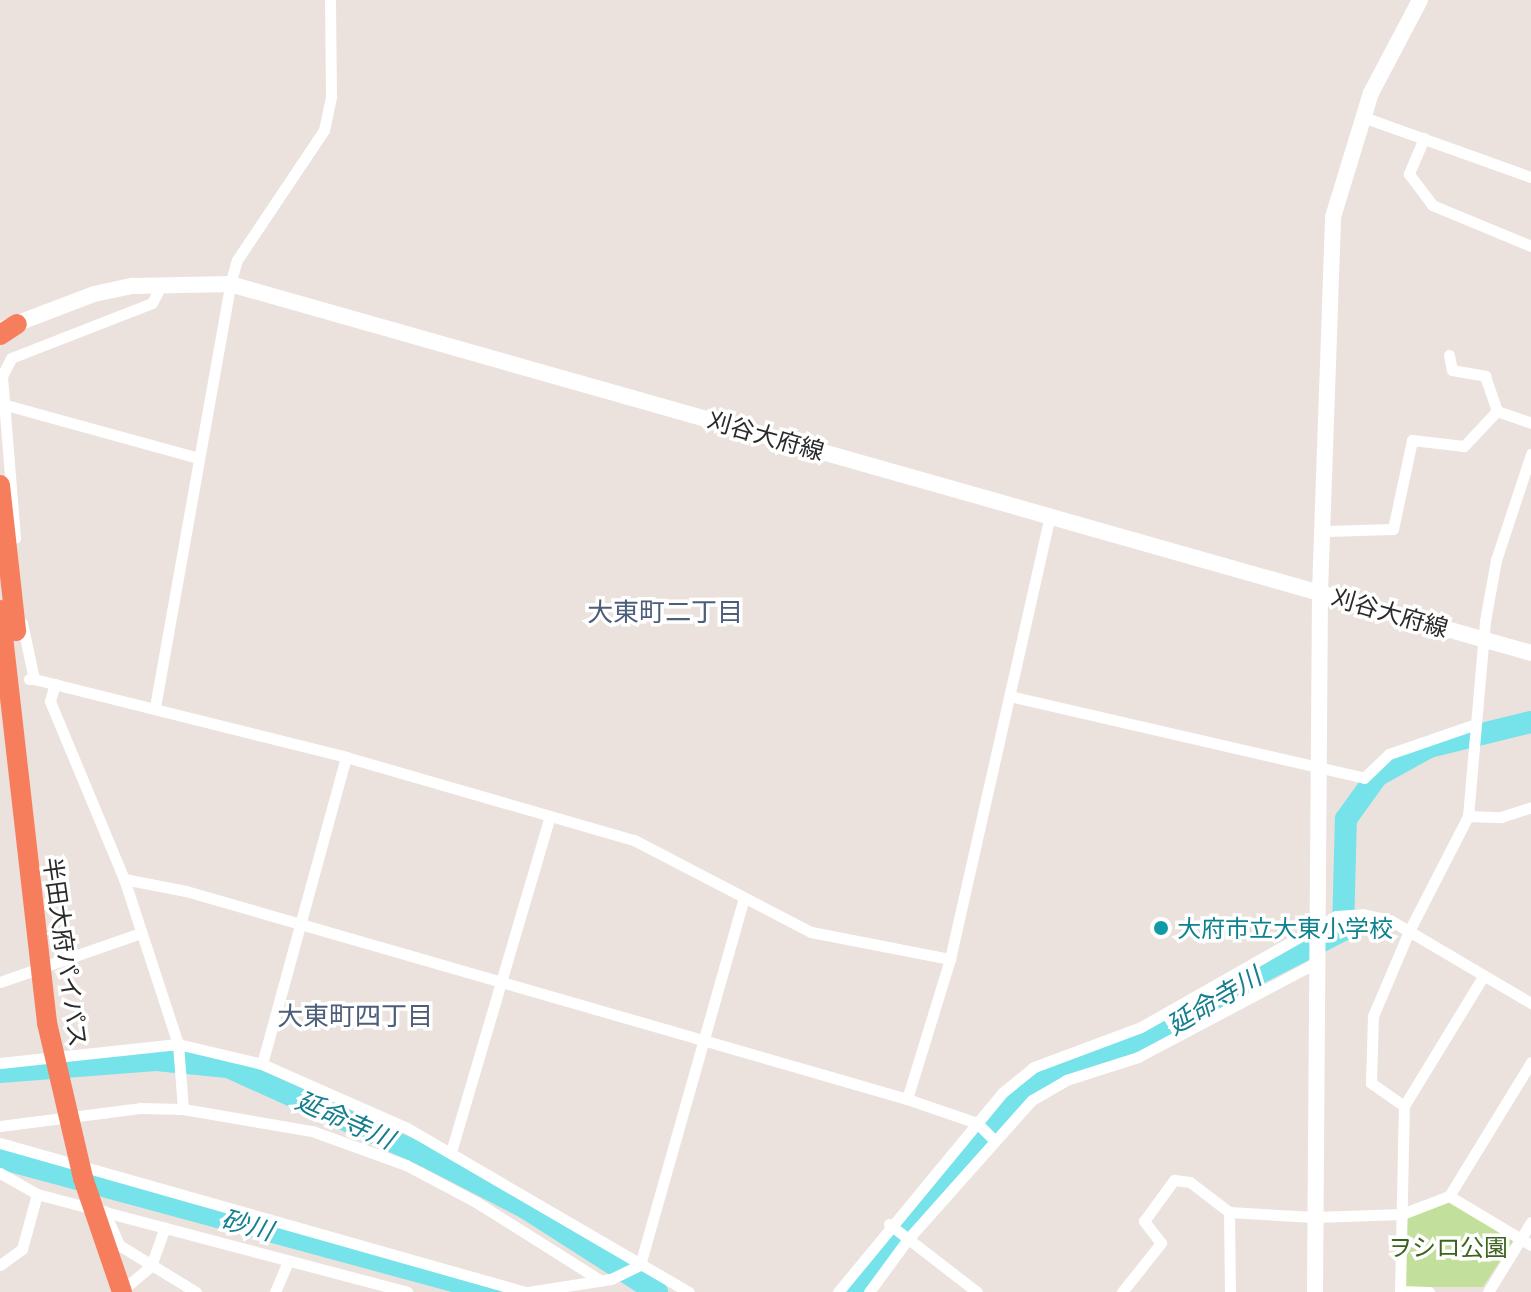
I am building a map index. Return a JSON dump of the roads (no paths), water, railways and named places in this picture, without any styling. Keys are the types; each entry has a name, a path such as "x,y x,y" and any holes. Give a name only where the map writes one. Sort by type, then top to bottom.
{"highway":[{"path":"0,485 26,749 39,958"},
{"name":"半田大府パイパス","path":"0,610 39,958 60,1087 83,1178 121,1292"},
{"path":"0,748 39,958"}],"main road":[{"path":"1315,1292 1322,768 1320,592 1325,531 1333,217 1363,117 1420,0"},
{"name":"刈谷大府線","path":"4,328 94,294 162,283 230,284 1531,653"}],"street":[{"path":"155,707 230,284 237,260 324,130 331,96 330,0"},
{"path":"1363,117 1531,177"},
{"path":"1424,138 1409,174 1432,205 1531,246"},
{"path":"162,283 152,303 11,358 2,376 22,619 31,679 155,707 346,757 634,840 811,932 950,959"},
{"path":"1449,355 1452,370 1485,376 1497,411"},
{"path":"6,405 199,458"},
{"path":"1325,531 1393,529 1412,440 1464,446 1497,411"},
{"path":"1497,411 1531,423"},
{"path":"1404,1106 1371,1083 1373,1016 1409,931 1468,816 1483,639 1496,560 1531,454"},
{"path":"907,1099 950,959 1050,516"},
{"path":"55,684 50,701 124,879 178,1044 183,1077 183,1109"},
{"path":"1010,696 1364,778 1389,754 1476,724"},
{"path":"262,1064 346,757"},
{"path":"1468,816 1501,817 1531,807"},
{"path":"451,1152 550,816"},
{"path":"124,879 186,891 907,1099 977,1124 995,1141"},
{"path":"640,1265 744,897"},
{"path":"838,1292 889,1224 977,1124 1034,1067 1167,1013 1336,916 1363,914 1409,931 1531,1003"},
{"path":"0,982 141,933"},
{"path":"869,1292 907,1238 1044,1092 1180,1035 1251,993 1319,960"},
{"path":"1429,1292 1400,1292 1404,1106 1484,975"},
{"path":"1167,1013 1180,1035"},
{"path":"0,1063 178,1044 262,1064 356,1102 451,1152 689,1292"},
{"path":"1122,1292 1161,1243 1144,1221 1174,1180 1190,1182 1229,1212 1314,1217 1402,1214 1449,1196 1531,1062"},
{"path":"0,1126 140,1108 183,1109 312,1131 406,1165 476,1202 606,1280"},
{"path":"0,1143 526,1292 606,1280 640,1265"},
{"path":"0,1173 37,1194 407,1292"},
{"path":"0,1265 22,1249 37,1194"},
{"path":"1449,1196 1526,1242"},
{"path":"104,1211 119,1245 196,1292"},
{"path":"1229,1212 1230,1292"},
{"path":"1488,1292 1526,1242 1531,1222"},
{"path":"889,1224 977,1292"},
{"path":"121,1292 151,1266 165,1227"},
{"path":"275,1292 288,1261"}],"waterway":[{"name":"延命寺川","path":"853,1292 918,1206 1025,1091 1073,1063 1156,1035 1242,982 1343,930 1346,819 1377,776 1429,747 1531,722"},
{"name":"延命寺川","path":"0,1072 156,1060 228,1067 425,1156 524,1207 657,1292"},
{"name":"砂川","path":"0,1158 494,1292"}],"place":[{"name":"大府市立大東小学校","path":"1161,928"}],"district":[{"name":"大東町二丁目","path":"665,612"},
{"name":"大東町四丁目","path":"355,1016"}],"park label":[{"name":"ヲシロ公園","path":"1448,1247"}]}
